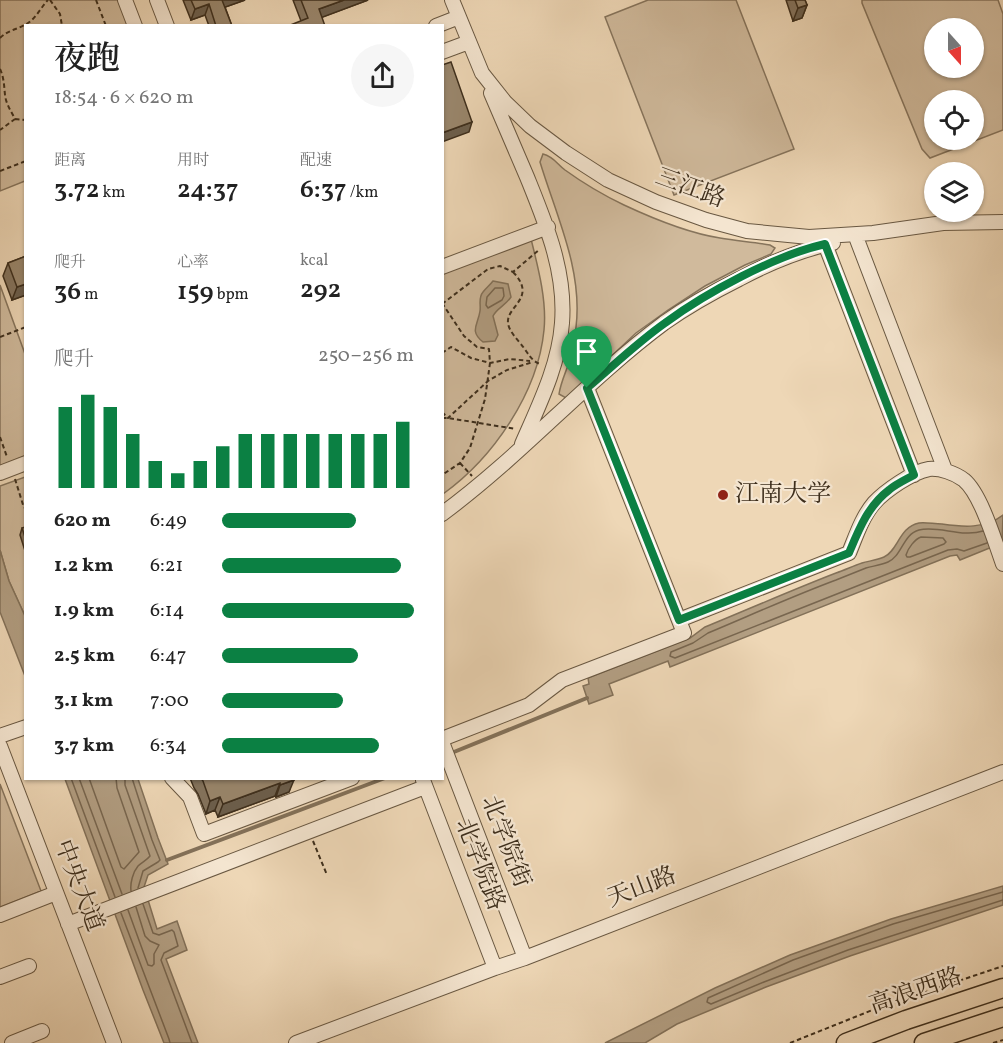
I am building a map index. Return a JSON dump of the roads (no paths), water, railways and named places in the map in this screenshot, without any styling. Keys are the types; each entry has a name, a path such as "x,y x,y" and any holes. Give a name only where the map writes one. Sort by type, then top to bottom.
{"main road":[{"name":"高浪西路","path":"846,1043 906,1020 1003,988"},
{"path":"924,1043 1003,1017"}],"street":[{"path":"125,0 134,24"},
{"path":"157,0 166,24"},
{"name":"三江路","path":"452,0 482,73 505,102 530,126 566,153 608,180 656,202 706,220 747,231 809,237 873,233 944,223 1003,222"},
{"path":"441,24 459,17"},
{"path":"444,51 469,42"},
{"path":"482,73 550,233 562,291 562,322 558,350 540,404 519,448"},
{"path":"444,266 550,233"},
{"path":"444,512 480,484 665,322 758,269 807,248 873,233"},
{"path":"856,237 945,470"},
{"path":"825,244 914,475"},
{"path":"444,740 529,705 562,680 684,633 587,388"},
{"path":"6,471 24,464"},
{"path":"679,620 849,553 860,526 873,504 889,489 929,469 945,470 963,480 976,493 1001,559"},
{"path":"0,736 24,728"},
{"name":"中央大道","path":"0,746 114,1043"},
{"name":"北学院街","path":"444,746 525,958"},
{"name":"天山路","path":"296,1043 525,958 1003,772"},
{"path":"174,780 190,797 204,834 347,780"},
{"path":"68,924 424,783"},
{"name":"北学院路","path":"424,783 495,968"},
{"path":"0,915 56,893"},
{"path":"0,977 29,966"},
{"path":"12,1043 42,1031"}],"water":[{"path":"493,281 508,284 511,297 493,316 498,335 495,341 483,342 475,331 480,311 480,299 481,294"},
{"path":"1003,515 1002,543 960,560 957,555 950,556 670,667 668,661 609,684 613,695 589,704 583,686 589,684 588,678 690,638 705,627 803,586 859,564 884,557 893,550 912,525 924,523 974,526 989,523"},
{"path":"0,550 9,581 24,614 24,673 0,612"},
{"path":"65,780 138,780 168,864 148,875 144,887 157,929 177,921 187,950 166,959 198,1043 164,1043"},
{"path":"1003,886 1003,905 850,956 766,987 677,1024 645,1043 605,1043 715,988 790,955 891,919"}],"waterway":[{"path":"449,754 587,698"},
{"path":"167,860 380,780"}],"place":[{"name":"江南大学","path":"723,495"}]}
